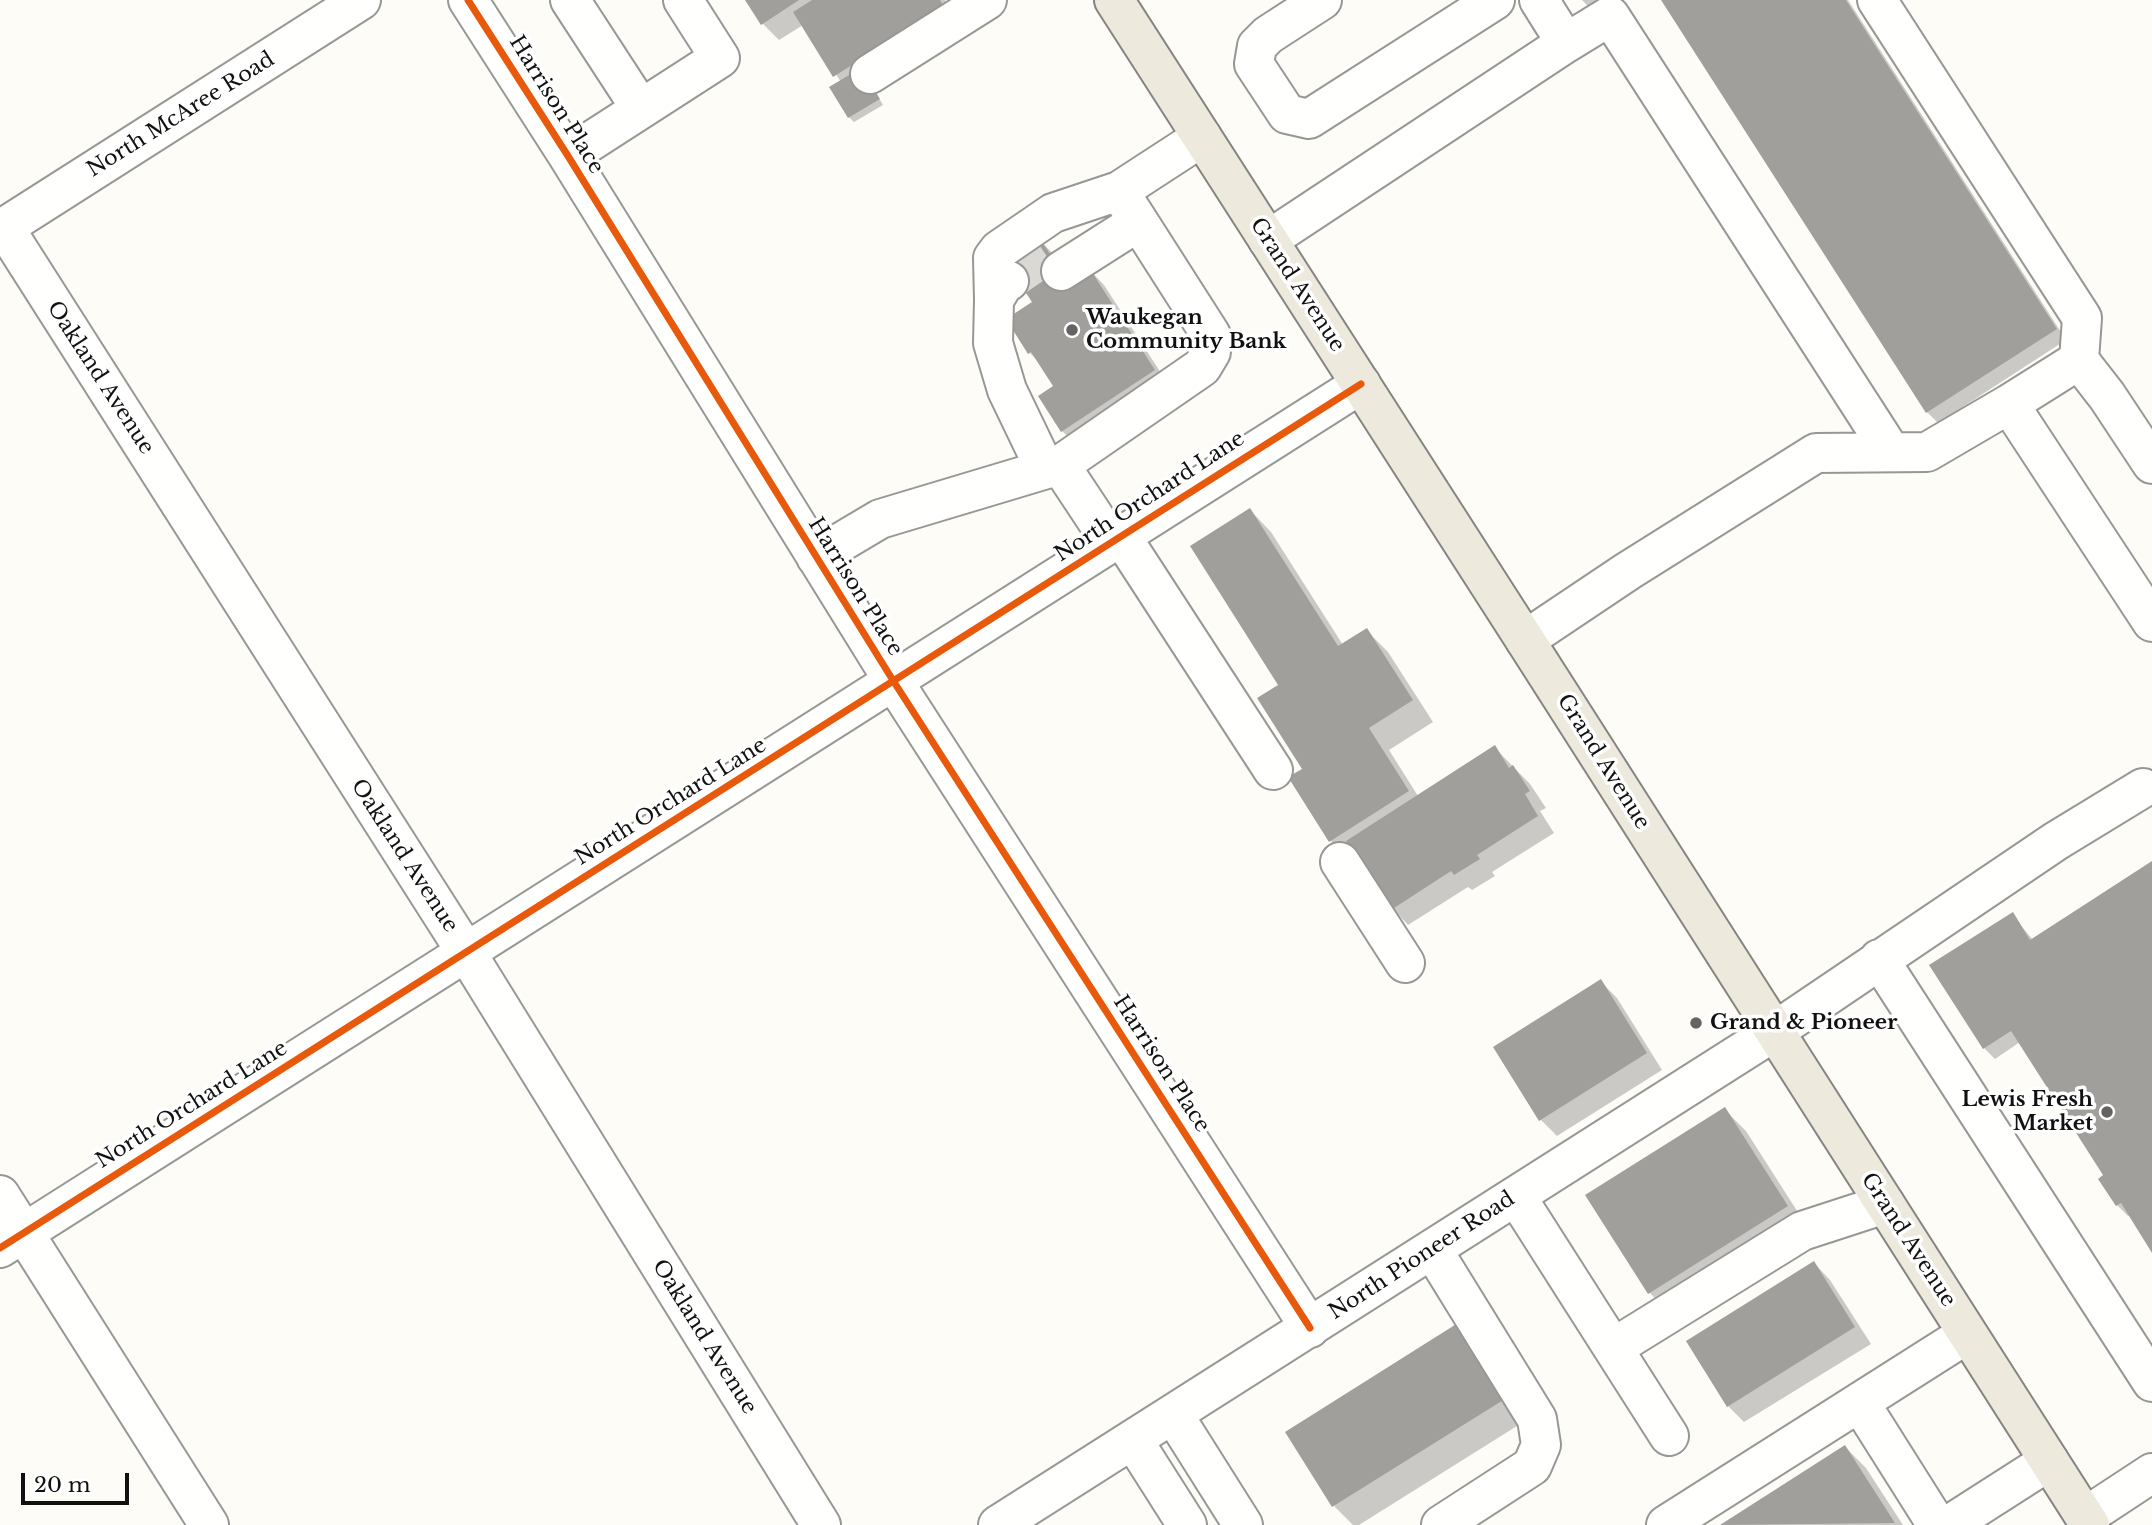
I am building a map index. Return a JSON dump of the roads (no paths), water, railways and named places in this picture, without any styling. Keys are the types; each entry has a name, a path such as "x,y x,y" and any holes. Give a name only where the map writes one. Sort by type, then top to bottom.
{"main road":[{"name":"Grand Avenue","path":"1114,0 2088,1521"}],"street":[{"name":"North McAree Road","path":"2,229 361,0"},
{"name":"Harrison Place","path":"468,0 568,156 894,682 1310,1328"},
{"path":"570,0 641,109"},
{"path":"568,156 720,58 683,0"},
{"path":"870,74 987,0"},
{"path":"1322,0 1268,35 1257,46 1254,64 1287,114 1309,119 1495,0"},
{"path":"1539,0 1566,43"},
{"path":"1877,0 2082,318 2080,360 2152,464"},
{"path":"1268,240 1610,16 1891,452"},
{"path":"1055,262 1128,205 1202,137"},
{"path":"1128,205 1053,214 999,250 993,258 1007,297 993,343 1007,390 1053,467 1116,539 1273,770"},
{"path":"816,557 880,519 1053,467 1202,367 1211,352 1210,335 1128,205"},
{"name":"Oakland Avenue","path":"2,229 466,952 821,1525"},
{"path":"1525,640 1628,571 1816,453 1927,452 2080,360"},
{"name":"North Orchard Lane","path":"12,1240 1361,384"},
{"path":"2009,404 2152,622"},
{"name":"North Pioneer Road","path":"999,1525 1775,1031 2056,841 2143,788"},
{"path":"1340,862 1405,963"},
{"path":"1879,960 2152,1382"},
{"path":"0,1195 12,1240 209,1525"},
{"path":"1516,1196 1669,1436"},
{"path":"1613,1348 1802,1231 1885,1204"},
{"path":"1432,1249 1537,1419 1541,1445 1532,1466 1441,1525"},
{"path":"1666,1525 1967,1334"},
{"path":"1860,1403 1937,1525"},
{"path":"1173,1414 1243,1525"},
{"path":"1133,1440 1187,1525"},
{"path":"1948,1525 2049,1461"},
{"path":"2088,1521 2152,1474"}],"tunnel":[{"path":"1015,277 1050,253"}],"place":[{"name":"Waukegan Community Bank","path":"1072,330"},
{"name":"Grand & Pioneer","path":"1696,1023"},
{"name":"Lewis Fresh Market","path":"2107,1112"}]}
